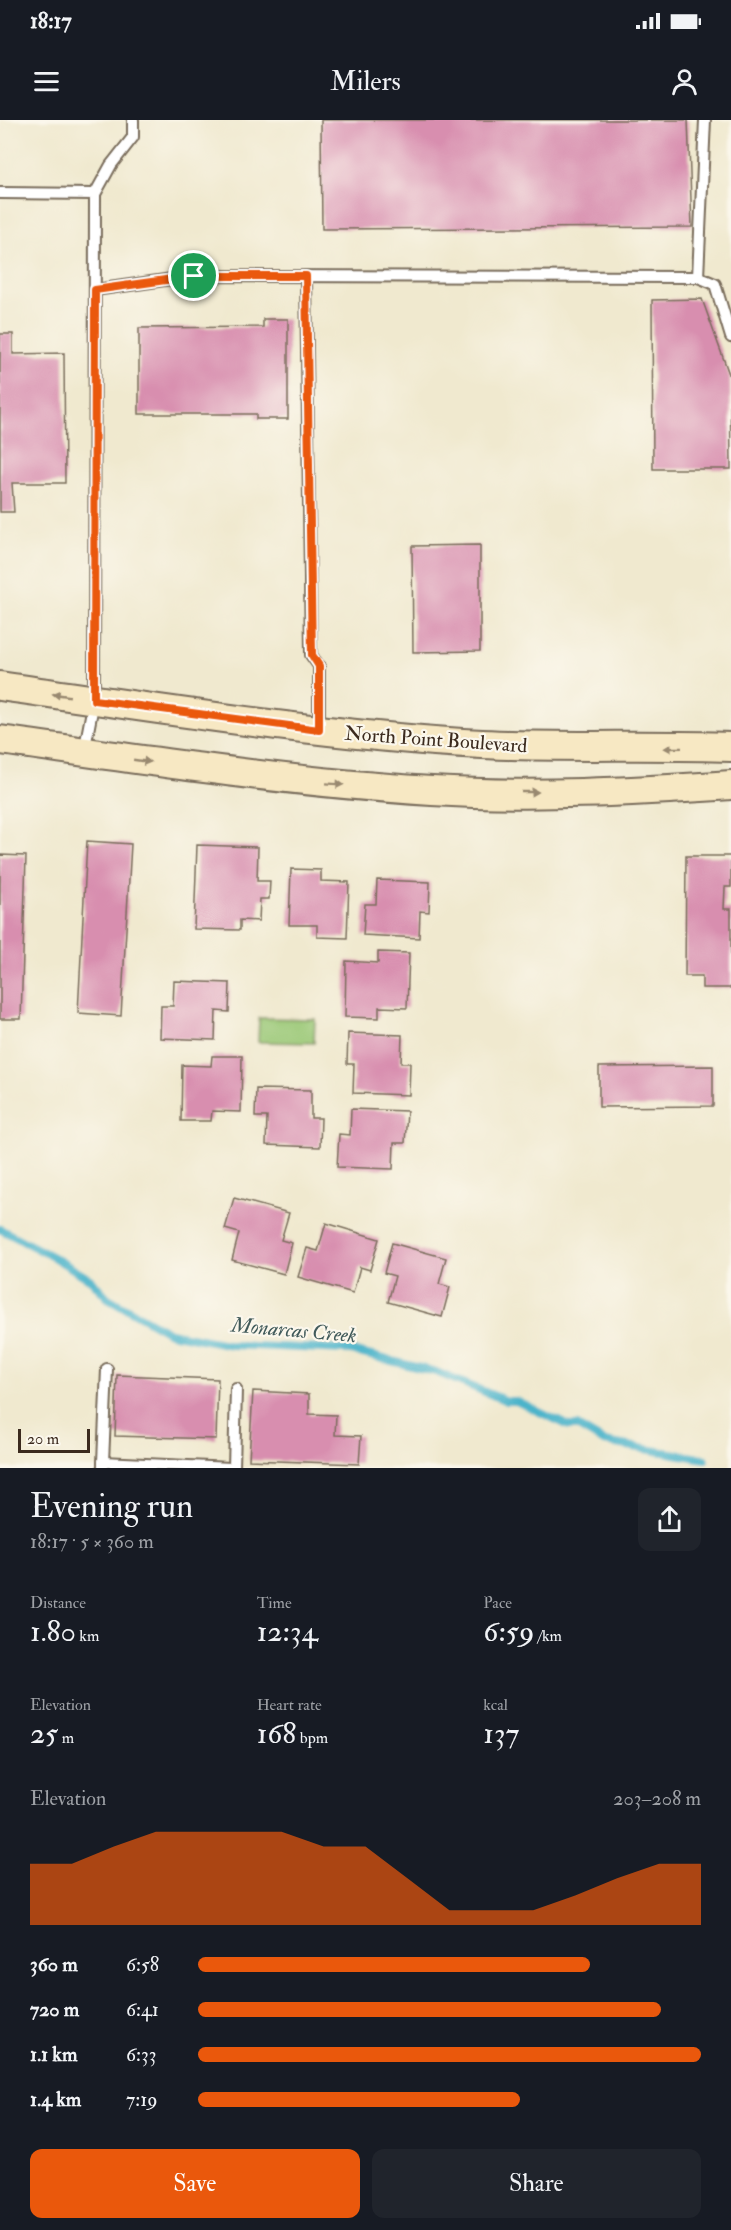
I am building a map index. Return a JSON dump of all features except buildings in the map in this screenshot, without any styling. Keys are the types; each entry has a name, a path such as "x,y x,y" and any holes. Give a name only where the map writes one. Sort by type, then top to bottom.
{"main road":[{"name":"North Point Boulevard","path":"0,686 319,730 482,744 731,747"},
{"path":"0,741 286,779 435,791 582,792 731,786"}],"lane":[{"path":"84,752 94,700 95,194 111,165 133,138 133,120"},
{"path":"698,277 705,120"},
{"path":"0,193 95,194"},
{"path":"95,290 194,276 698,277 715,284 731,337"},
{"path":"306,276 312,655 319,666 319,730"},
{"path":"107,1369 103,1465 233,1468 236,1389"}],"green space":[{"path":"259,1018 315,1019 314,1043 258,1042"}],"waterway":[{"name":"Monarcas Creek","path":"0,1229 91,1280 108,1298 170,1333 232,1345 347,1350 436,1372 507,1401 516,1401 569,1426 577,1426 604,1442 705,1459"}],"route":[{"path":"194,276 306,276 312,655 319,666 319,730 94,700 95,290 194,276"}]}
